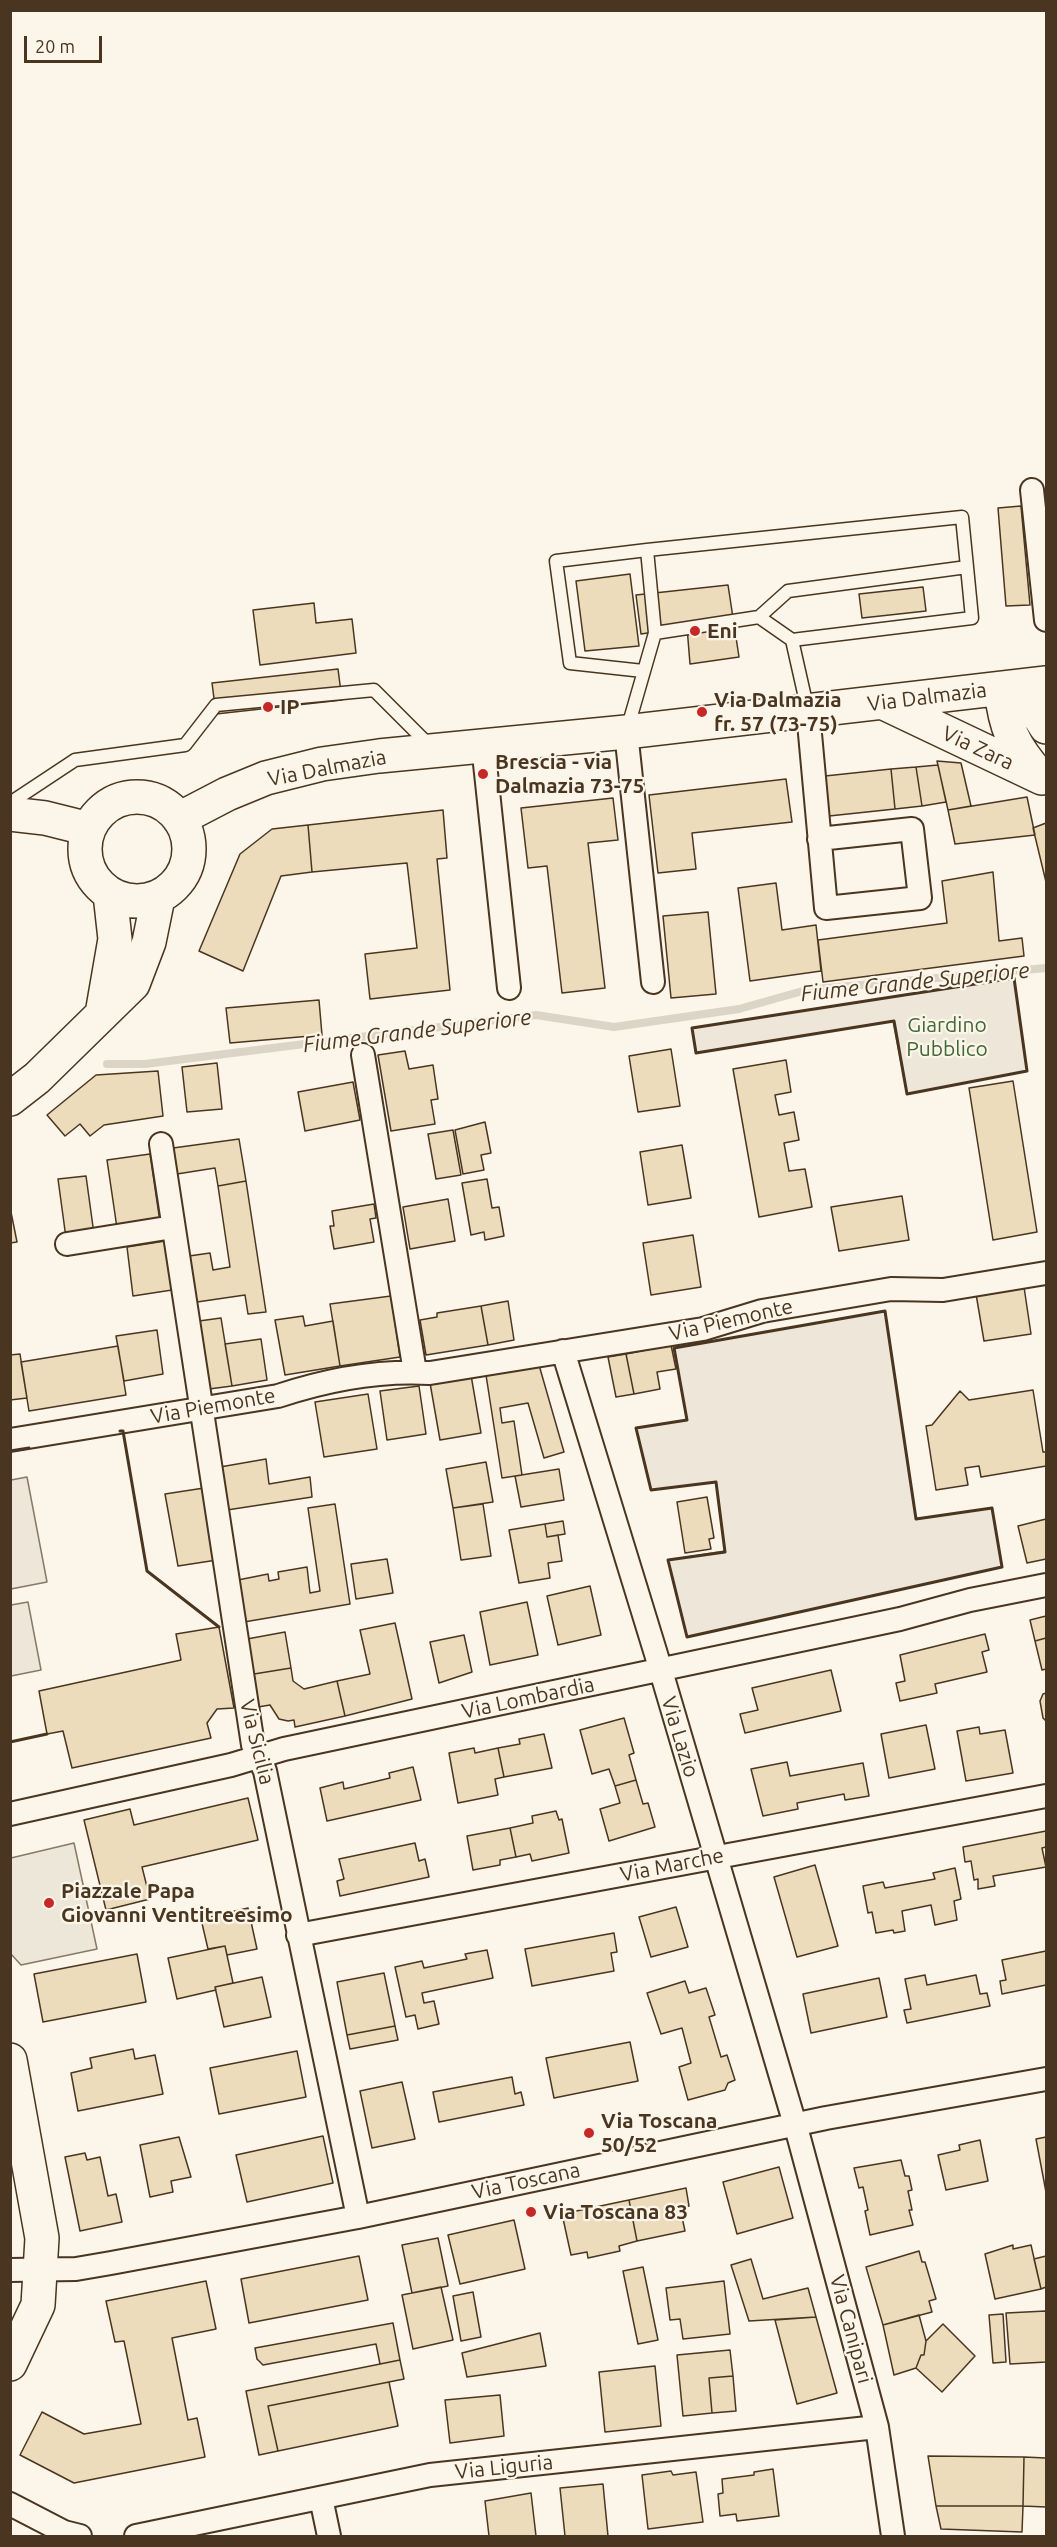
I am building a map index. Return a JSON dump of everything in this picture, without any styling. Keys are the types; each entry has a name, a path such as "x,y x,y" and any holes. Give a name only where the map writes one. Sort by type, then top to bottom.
{"main road":[{"name":"Via Dalmazia","path":"179,819 227,794 266,778 322,764 434,750 808,712 1021,686"},
{"path":"1021,686 1047,728"},
{"name":"Via Zara","path":"1021,686 1003,709 1013,742 1044,780"},
{"name":"Via Zara","path":"882,702 1044,780"},
{"path":"142,797 163,804 179,819 189,840 188,864 176,884 158,898 133,902 110,894 92,877 87,865 85,840 89,829 102,811 121,799 142,797"},
{"path":"10,814 45,818 89,829"},
{"path":"102,1014 115,939 110,894"},
{"path":"10,1099 37,1078 132,984 149,942 158,898"},
{"path":"10,2060 42,2238 25,2270 38,2305 10,2364"}],"street":[{"path":"1032,490 1047,620"},
{"path":"808,712 819,839 826,908 920,898 912,829 819,839"},
{"path":"626,732 653,982"},
{"path":"483,745 509,988"},
{"path":"363,1054 415,1372"},
{"name":"Via Sicilia","path":"161,1144 250,1727 254,1745 265,1770 358,2217"},
{"path":"67,1244 173,1227"},
{"name":"Via Piemonte","path":"10,1440 278,1396 311,1385 398,1372 430,1372 703,1329 762,1311 891,1289 943,1290 1047,1273"},
{"name":"Via Lazio","path":"563,1351 717,1857 795,2124"},
{"name":"Via Lombardia","path":"10,1814 231,1765 295,1747 900,1619 970,1600 1047,1585"},
{"name":"Via Marche","path":"298,1935 1047,1796"},
{"name":"Via Toscana","path":"25,2270 76,2269 111,2264 358,2217 795,2124 1047,2079"},
{"name":"Via Canipari","path":"795,2124 877,2427 893,2536"},
{"name":"Via Liguria","path":"136,2536 430,2475 877,2427"},
{"path":"321,2498 329,2536"},
{"path":"10,2504 64,2532 80,2536"}],"lane":[{"path":"643,671 570,663 556,561 962,517 972,618 792,640 759,617"},
{"path":"626,732 655,633 647,550"},
{"path":"655,633 759,617 789,591 967,567"},
{"path":"792,640 808,712"},
{"path":"10,802 75,760 185,745 216,705 374,690 434,750"}],"green space":[{"name":"Giardino Pubblico","path":"1014,978 1027,1071 907,1094 893,1021 696,1053 692,1028"},
{"path":"885,1311 916,1519 992,1508 1002,1567 687,1637 668,1560 725,1551 716,1482 651,1490 636,1428 687,1420 674,1348"},
{"path":"27,1477 47,1582 11,1589 11,1480"},
{"path":"28,1602 41,1670 11,1676 11,1605"}],"shaded area":[{"name":"Piazzale Papa Giovanni Ventitreesimo","path":"74,1843 97,1949 21,1965 11,1954 11,1858"}],"building":[{"path":"1021,506 1030,605 1006,606 998,508"},
{"path":"630,574 639,646 585,651 576,581"},
{"path":"728,585 739,657 690,664 687,627 641,634 636,595"},
{"path":"923,587 926,611 862,618 859,594"},
{"path":"314,603 316,623 352,619 356,653 260,665 253,610"},
{"path":"338,669 342,700 216,714 212,683"},
{"path":"937,761 961,763 971,806 948,810"},
{"path":"938,765 946,802 922,806 916,767"},
{"path":"916,767 922,806 895,809 891,769"},
{"path":"891,769 895,809 829,816 825,776"},
{"path":"786,779 792,822 692,833 696,869 658,873 649,795"},
{"path":"1027,797 1035,835 955,844 948,810"},
{"path":"613,798 618,840 588,843 605,988 562,993 547,866 528,868 521,808"},
{"path":"443,810 447,858 437,859 450,990 370,999 365,954 417,948 407,863 312,872 308,825"},
{"path":"1046,823 1046,882 1033,828"},
{"path":"308,825 312,872 281,876 243,971 199,951 240,854 272,829"},
{"path":"993,872 999,941 1022,938 1024,956 823,982 818,940 947,923 942,881"},
{"path":"776,883 782,930 816,925 821,971 750,981 738,888"},
{"path":"708,912 716,994 671,998 663,916"},
{"path":"319,1000 322,1035 230,1043 226,1008"},
{"path":"671,1049 680,1106 638,1112 629,1056"},
{"path":"405,1051 409,1069 433,1065 438,1099 431,1100 435,1124 391,1131 378,1055"},
{"path":"786,1060 791,1092 775,1095 779,1115 794,1112 799,1140 784,1143 789,1171 805,1169 812,1207 759,1217 733,1069"},
{"path":"217,1063 222,1109 187,1112 182,1067"},
{"path":"158,1071 163,1116 104,1125 90,1136 80,1124 65,1136 47,1115 96,1075"},
{"path":"1013,1081 1037,1232 993,1240 969,1088"},
{"path":"353,1082 360,1120 305,1131 298,1092"},
{"path":"485,1122 491,1153 481,1155 484,1170 463,1174 455,1130"},
{"path":"453,1130 461,1175 436,1179 428,1134"},
{"path":"239,1139 246,1181 218,1186 215,1168 177,1174 173,1148"},
{"path":"682,1145 691,1198 648,1205 640,1152"},
{"path":"150,1154 160,1222 117,1228 107,1160"},
{"path":"86,1176 94,1234 66,1238 58,1179"},
{"path":"487,1179 492,1208 499,1207 504,1236 485,1240 484,1232 471,1235 462,1183"},
{"path":"246,1181 266,1312 248,1314 245,1295 197,1302 189,1256 210,1253 213,1270 230,1267 218,1186"},
{"path":"902,1196 909,1240 839,1251 831,1207"},
{"path":"448,1199 455,1241 410,1249 403,1207"},
{"path":"374,1204 376,1218 370,1219 374,1242 334,1249 330,1226 334,1226 332,1211"},
{"path":"10,1207 17,1242 10,1243"},
{"path":"693,1235 701,1287 651,1295 643,1243"},
{"path":"165,1241 172,1290 133,1296 127,1247"},
{"path":"1024,1287 1031,1334 984,1341 976,1294"},
{"path":"391,1296 400,1357 340,1366 330,1304"},
{"path":"508,1301 514,1340 488,1345 481,1306"},
{"path":"481,1306 488,1345 426,1355 420,1320 437,1317 437,1313"},
{"path":"303,1316 305,1326 333,1321 340,1366 285,1375 275,1320"},
{"path":"221,1318 232,1386 209,1389 199,1321"},
{"path":"157,1330 163,1374 124,1381 116,1336"},
{"path":"261,1339 267,1380 232,1386 225,1344"},
{"path":"671,1345 676,1369 657,1372 660,1389 634,1394 626,1354"},
{"path":"118,1346 126,1395 29,1411 21,1362"},
{"path":"20,1354 27,1398 10,1400 10,1355"},
{"path":"626,1354 634,1394 616,1397 608,1357"},
{"path":"539,1365 564,1452 544,1458 528,1403 500,1408 502,1423 514,1421 522,1475 502,1478 486,1375"},
{"path":"471,1375 481,1433 440,1440 430,1383"},
{"path":"419,1386 426,1434 387,1440 380,1391"},
{"path":"1033,1390 1043,1452 1046,1452 1046,1466 981,1477 979,1466 965,1468 968,1485 936,1490 926,1426 932,1425 960,1391 969,1400"},
{"path":"368,1394 377,1449 324,1457 315,1402"},
{"path":"266,1459 269,1484 310,1477 312,1497 227,1510 220,1467"},
{"path":"486,1462 493,1502 453,1508 446,1469"},
{"path":"559,1469 564,1500 521,1507 515,1476"},
{"path":"204,1488 217,1560 178,1566 165,1494"},
{"path":"707,1497 714,1538 709,1539 711,1549 685,1553 677,1502"},
{"path":"335,1504 350,1604 244,1622 238,1580 268,1574 269,1581 279,1579 278,1572 307,1567 310,1593 320,1591 308,1508"},
{"path":"483,1504 491,1556 461,1560 453,1508"},
{"path":"1046,1519 1046,1559 1027,1563 1018,1526"},
{"path":"563,1521 565,1534 547,1537 545,1524"},
{"path":"545,1524 547,1537 558,1535 562,1561 548,1563 550,1578 519,1583 509,1530"},
{"path":"387,1559 393,1593 356,1599 351,1564"},
{"path":"590,1586 601,1635 558,1645 547,1596"},
{"path":"527,1602 538,1655 490,1665 480,1612"},
{"path":"1046,1616 1046,1638 1035,1641 1030,1620"},
{"path":"395,1623 412,1699 345,1716 337,1681 370,1674 360,1630"},
{"path":"219,1627 234,1708 217,1709 207,1723 211,1738 72,1768 63,1731 47,1734 39,1691 181,1660 176,1634"},
{"path":"285,1632 291,1668 254,1674 247,1639"},
{"path":"985,1634 989,1650 982,1652 987,1672 935,1684 937,1693 900,1701 896,1683 905,1681 900,1655"},
{"path":"464,1635 472,1672 439,1683 430,1642"},
{"path":"1046,1638 1046,1669 1042,1670 1035,1641"},
{"path":"291,1668 293,1681 304,1689 337,1681 345,1716 295,1727 294,1720 279,1719 270,1705 258,1707 254,1674"},
{"path":"831,1670 841,1711 745,1733 740,1714 758,1710 752,1688"},
{"path":"1046,1693 1046,1721 1043,1718 1040,1701"},
{"path":"624,1718 634,1753 629,1755 636,1780 615,1786 609,1769 592,1774 580,1730"},
{"path":"926,1725 935,1769 889,1778 881,1734"},
{"path":"979,1727 980,1734 1005,1730 1013,1773 966,1781 957,1731"},
{"path":"544,1734 552,1768 504,1777 498,1748 520,1744 519,1739"},
{"path":"474,1748 475,1753 498,1748 504,1777 495,1779 498,1795 458,1803 449,1753"},
{"path":"787,1762 790,1776 863,1763 869,1796 845,1800 844,1794 797,1803 798,1809 763,1816 751,1769"},
{"path":"413,1767 421,1800 327,1821 320,1788 343,1782 344,1789 390,1778 389,1773"},
{"path":"636,1780 643,1804 648,1803 655,1827 609,1841 600,1809 620,1803 615,1786"},
{"path":"248,1798 258,1840 142,1867 150,1899 106,1910 84,1820 130,1809 134,1825"},
{"path":"556,1811 559,1820 562,1819 569,1853 532,1861 530,1854 516,1857 510,1828 533,1823 532,1816"},
{"path":"510,1828 516,1857 500,1860 500,1865 473,1870 467,1836"},
{"path":"1046,1831 1046,1847 1042,1848 1046,1867 993,1876 995,1886 978,1889 978,1879 974,1880 971,1861 965,1862 963,1847"},
{"path":"415,1843 419,1861 425,1859 429,1877 340,1896 337,1881 344,1879 339,1859"},
{"path":"815,1865 838,1946 797,1957 774,1877"},
{"path":"955,1868 961,1899 954,1901 957,1920 935,1925 931,1905 902,1911 905,1931 894,1933 893,1930 876,1933 872,1912 868,1913 863,1886 883,1882 885,1888 935,1879 933,1873"},
{"path":"676,1907 688,1947 651,1957 639,1917"},
{"path":"248,1908 257,1949 227,1955 225,1946 208,1949 201,1919"},
{"path":"614,1933 617,1952 611,1953 614,1971 532,1986 525,1949"},
{"path":"225,1946 233,1983 215,1987 216,1990 177,1999 168,1958"},
{"path":"487,1950 493,1978 422,1993 424,2003 434,2001 439,2024 418,2029 415,2015 406,2017 395,1967 422,1961 424,1968 467,1959 465,1954"},
{"path":"1046,1951 1046,1985 1002,1994 1000,1981 1006,1980 1002,1960"},
{"path":"137,1954 146,2002 43,2022 34,1974"},
{"path":"384,1973 395,2026 347,2035 337,1982"},
{"path":"925,1975 927,1985 976,1975 980,1994 987,1993 990,2006 907,2023 904,2010 911,2009 905,1979"},
{"path":"262,1977 271,2017 224,2027 215,1987"},
{"path":"879,1978 887,2017 811,2033 803,1994"},
{"path":"685,1981 689,1993 706,1988 715,2015 709,2017 721,2057 727,2055 735,2080 728,2083 725,2090 688,2100 679,2067 691,2063 682,2028 661,2034 647,1993"},
{"path":"395,2026 398,2040 350,2049 347,2035"},
{"path":"630,2042 638,2081 554,2098 546,2058"},
{"path":"133,2049 135,2059 155,2055 163,2094 78,2111 71,2073 92,2068 90,2058"},
{"path":"297,2051 306,2097 219,2114 210,2068"},
{"path":"512,2077 515,2094 521,2092 524,2105 439,2122 433,2092"},
{"path":"402,2082 415,2139 372,2148 360,2091"},
{"path":"323,2136 333,2183 247,2202 236,2155"},
{"path":"179,2137 191,2177 171,2181 173,2192 150,2197 140,2145"},
{"path":"1046,2137 1046,2192 1036,2139"},
{"path":"980,2140 988,2181 946,2190 938,2155 960,2150 959,2145"},
{"path":"85,2153 87,2160 100,2157 108,2196 116,2194 122,2222 80,2231 65,2157"},
{"path":"901,2160 905,2176 909,2176 912,2190 908,2191 913,2225 870,2235 863,2187 859,2188 854,2168"},
{"path":"779,2167 793,2218 737,2234 723,2182"},
{"path":"686,2188 689,2206 680,2208 685,2231 637,2241 629,2200"},
{"path":"629,2200 637,2241 619,2246 620,2251 588,2258 587,2252 571,2255 562,2214"},
{"path":"514,2220 525,2269 460,2284 448,2235"},
{"path":"438,2238 448,2286 412,2293 402,2245"},
{"path":"1013,2245 1013,2249 1031,2245 1041,2289 995,2299 985,2254"},
{"path":"919,2251 922,2262 925,2262 936,2299 929,2301 932,2312 883,2325 866,2267"},
{"path":"359,2256 368,2300 249,2323 241,2279"},
{"path":"1046,2256 1046,2287 1041,2289 1034,2259"},
{"path":"751,2259 763,2299 808,2288 816,2317 749,2321 731,2265"},
{"path":"643,2267 658,2340 638,2344 623,2271"},
{"path":"206,2281 216,2329 172,2338 188,2420 197,2418 205,2457 74,2483 20,2455 42,2412 84,2434 141,2424 124,2341 115,2342 106,2301"},
{"path":"724,2281 730,2334 683,2339 680,2319 670,2320 666,2288"},
{"path":"441,2287 453,2340 413,2349 402,2295"},
{"path":"473,2292 481,2337 461,2341 453,2296"},
{"path":"1046,2311 1046,2362 1010,2364 1006,2313"},
{"path":"1003,2314 1006,2362 993,2363 989,2315"},
{"path":"919,2315 926,2341 924,2355 921,2355 916,2368 894,2375 883,2325"},
{"path":"816,2317 837,2393 797,2404 775,2320"},
{"path":"393,2323 400,2360 380,2364 376,2344 263,2365 257,2359 255,2348"},
{"path":"943,2324 975,2356 942,2392 916,2368 921,2355 924,2355 926,2341"},
{"path":"540,2333 546,2366 467,2377 462,2353"},
{"path":"730,2350 733,2376 709,2378 712,2413 683,2416 677,2355"},
{"path":"400,2360 404,2379 268,2406 278,2451 259,2455 246,2391"},
{"path":"655,2366 661,2426 605,2432 599,2372"},
{"path":"733,2376 736,2411 712,2413 709,2378"},
{"path":"389,2382 398,2426 278,2451 268,2406"},
{"path":"500,2395 504,2436 450,2443 445,2400"},
{"path":"928,2456 1024,2457 1023,2506 936,2506"},
{"path":"1024,2457 1046,2458 1046,2507 1023,2506"},
{"path":"773,2469 779,2516 737,2521 736,2514 720,2516 718,2494 723,2493 722,2479 754,2475 754,2472"},
{"path":"671,2471 673,2475 696,2472 703,2522 648,2529 642,2475"},
{"path":"603,2484 608,2536 565,2536 560,2488"},
{"path":"531,2493 536,2536 489,2536 485,2501"},
{"path":"936,2506 1023,2506 1022,2532 941,2529"}],"waterway":[{"name":"Fiume Grande Superiore","path":"107,1064 145,1064 536,1015 614,1027 739,1009 806,990 1046,968"}],"wall":[{"path":"1014,978 1027,1071 907,1094 894,1021 696,1053 692,1028 1014,978"},
{"path":"885,1311 916,1519 992,1508 1002,1567 687,1637 668,1560 725,1552 716,1482 651,1490 636,1428 687,1420 674,1348 885,1311"},
{"path":"120,1431 123,1431 147,1571 219,1627"},
{"path":"10,1451 29,1448"},
{"path":"10,1742 47,1734"}],"place":[{"name":"Eni","path":"695,631"},
{"name":"IP","path":"268,707"},
{"name":"Via Dalmazia fr. 57 (73-75)","path":"702,712"},
{"name":"Brescia - via Dalmazia 73-75","path":"483,774"},
{"name":"Piazzale Papa Giovanni Ventitreesimo","path":"49,1903"},
{"name":"Via Toscana 50/52","path":"589,2133"},
{"name":"Via Toscana 83","path":"531,2212"}]}
